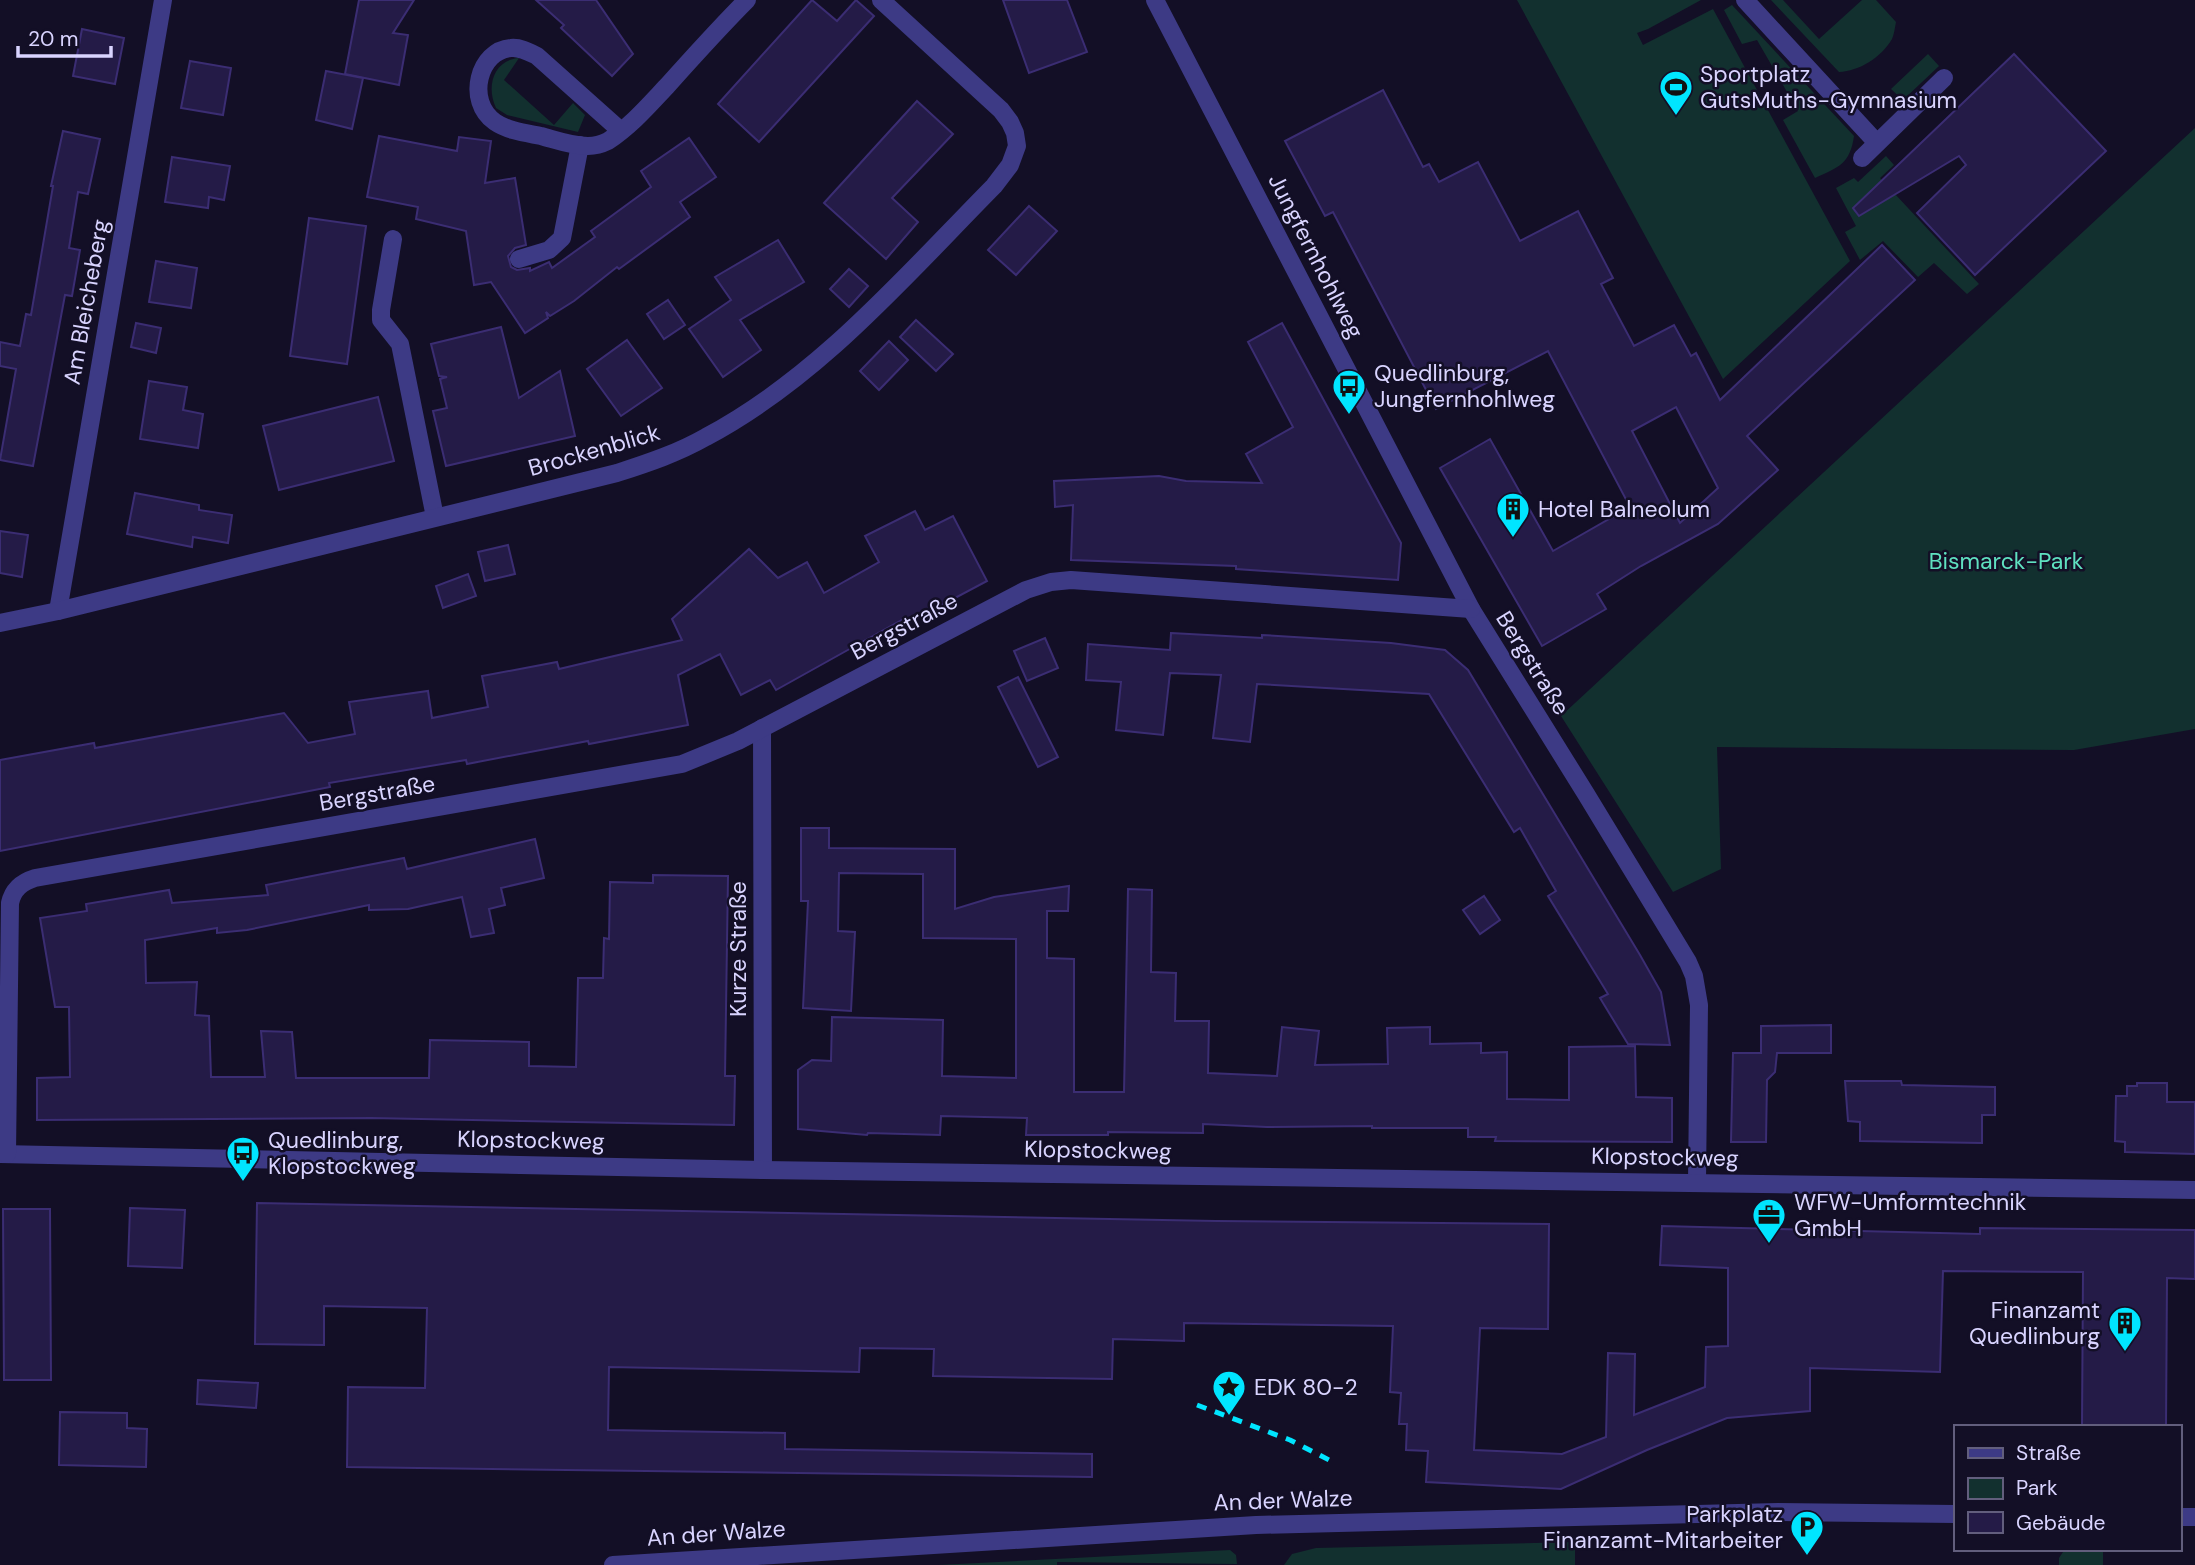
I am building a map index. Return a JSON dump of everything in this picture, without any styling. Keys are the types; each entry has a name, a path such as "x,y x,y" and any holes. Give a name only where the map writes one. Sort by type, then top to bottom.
{"street":[{"name":"Am Bleicheberg","path":"58,611 163,0"},
{"name":"Brockenblick","path":"0,624 617,473 651,462 707,437 760,404 845,336 994,186 1010,165 1017,146 1016,133 1001,110 881,0"},
{"name":"Jungfernhohlweg","path":"1155,0 1471,610"},
{"path":"1745,0 1877,143"},
{"path":"621,131 537,55 509,48 489,62 480,76 477,94 491,119 512,129 580,145 601,144 621,131 645,109 744,1"},
{"path":"1862,158 1944,78"},
{"path":"519,259 549,250 562,238 580,145"},
{"path":"393,239 381,320 400,344 435,517"},
{"name":"Bergstraße","path":"4,1154 9,915 11,896 26,881 682,764 718,751 1026,590 1051,582 1071,580 1471,610 1682,950 1693,976 1699,1005 1697,1182"},
{"name":"Kurze Straße","path":"762,728 763,1170"},
{"name":"Klopstockweg","path":"4,1154 763,1170 2195,1190"},
{"name":"An der Walze","path":"613,1565 1256,1525 1778,1512 1954,1514"}],"green space":[{"name":"Sportplatz GutsMuths-Gymnasium","path":"1517,0 1701,0 1637,33 1643,45 1713,9 1850,261 1723,379"},
{"path":"1771,0 1783,0 1819,39 1862,0 1876,0 1896,22 1892,39 1882,52 1869,62 1839,72"},
{"path":"1732,5 1854,136 1850,153 1837,167 1815,178 1783,120 1798,111 1757,40 1742,44 1724,10"},
{"path":"1928,54 1939,66 1903,100 1891,89"},
{"path":"519,58 504,80 554,125 573,103 585,115 578,132 507,115 496,108 492,92 494,76 503,64"},
{"name":"Bismarck-Park","path":"2195,128 2195,729 2074,750 1717,747 1721,869 1673,892 1561,716"},
{"path":"1886,156 1894,165 1880,178 1979,284 1967,294 1934,263 1918,277 1883,241 1860,260 1845,232 1856,226 1836,188 1854,178 1858,182"},
{"path":"1575,1542 1575,1565 1284,1565 1292,1554 1316,1548"},
{"path":"1230,1550 1236,1555 1237,1564 1057,1562 1057,1565 938,1565"},
{"path":"2064,1551 2103,1551 2103,1565 2059,1565 2059,1558"}],"building":[{"path":"359,0 414,0 393,33 408,35 399,85 345,74"},
{"path":"536,0 596,0 633,54 612,76 561,28 564,25"},
{"path":"812,0 837,21 856,0 874,16 759,142 718,104"},
{"path":"1003,0 1067,0 1087,52 1029,73"},
{"path":"82,29 124,38 115,84 73,76"},
{"path":"2014,54 2106,151 1975,275 1917,213 1966,165 1959,156 1859,216 1853,208"},
{"path":"190,61 231,68 223,115 181,108"},
{"path":"326,71 363,78 352,129 316,120"},
{"path":"1383,90 1423,167 1429,164 1439,182 1478,162 1520,241 1578,211 1613,278 1601,284 1634,346 1674,325 1691,356 1696,353 1720,400 1882,245 1915,280 1747,436 1778,470 1718,524 1641,566 1597,594 1606,609 1542,646 1440,468 1490,439 1553,551 1630,507 1548,351 1436,409 1333,212 1325,216 1285,141","holes":["1676,407 1718,488 1680,523 1632,431"]},
{"path":"917,101 953,134 892,198 918,222 886,259 824,203"},
{"path":"63,131 100,139 88,194 78,192 69,248 80,250 72,296 65,295 33,466 0,460 16,369 0,366 0,342 20,346 26,314 31,315 51,186"},
{"path":"379,136 457,151 459,137 491,141 485,183 515,178 526,245 515,248 508,256 511,267 517,270 530,268 530,271 549,262 552,268 595,237 591,231 651,187 641,171 689,138 716,177 680,202 690,217 619,269 617,267 574,301 550,316 546,312 548,318 525,333 491,282 474,285 466,231 416,219 418,207 367,197"},
{"path":"172,157 230,166 224,200 209,197 208,208 165,202"},
{"path":"1029,206 1057,231 1016,275 988,250"},
{"path":"309,218 366,226 347,364 290,356"},
{"path":"778,240 804,282 740,320 761,350 723,377 689,329 731,300 715,277"},
{"path":"156,261 197,268 191,308 149,302"},
{"path":"849,269 868,286 849,307 830,289"},
{"path":"668,300 685,325 664,339 647,314"},
{"path":"916,320 953,354 936,371 900,337"},
{"path":"136,323 161,328 156,353 131,347"},
{"path":"1282,323 1401,543 1398,580 1236,569 1236,566 1071,560 1073,505 1055,507 1054,481 1159,476 1186,481 1262,483 1246,454 1293,427 1248,342"},
{"path":"501,327 519,398 560,371 575,436 446,466 433,411 447,408 440,379 447,377 439,376 431,344"},
{"path":"627,340 662,388 621,416 587,369"},
{"path":"889,341 908,360 879,390 860,371"},
{"path":"149,381 187,387 183,410 203,414 198,448 140,439"},
{"path":"378,397 394,461 279,490 263,426"},
{"path":"135,493 199,505 199,510 232,515 228,543 193,537 192,547 127,534"},
{"path":"915,511 925,530 953,516 987,581 910,622 907,617 776,690 770,680 741,695 720,654 678,675 688,725 467,764 466,760 329,783 330,787 0,851 0,760 94,743 95,748 284,713 308,743 355,734 349,702 428,691 432,718 488,707 482,676 557,662 559,669 682,640 672,619 749,549 778,578 807,562 824,593 879,562 865,536"},
{"path":"0,531 28,535 22,577 0,573"},
{"path":"508,545 515,574 485,581 478,552"},
{"path":"468,574 476,596 443,608 436,586"},
{"path":"1171,633 1262,638 1262,635 1391,643 1445,650 1468,670 1640,955 1661,992 1670,1045 1628,1044 1600,998 1608,994 1548,896 1556,891 1520,828 1514,832 1429,694 1257,684 1250,742 1213,738 1221,675 1170,673 1163,735 1116,730 1121,682 1086,680 1088,644 1170,650"},
{"path":"1045,638 1058,668 1027,681 1014,651"},
{"path":"1018,677 1058,757 1038,767 998,687"},
{"path":"801,828 829,828 829,848 955,849 955,909 994,897 1069,886 1068,911 1047,911 1047,958 1074,959 1074,1092 1124,1092 1128,889 1152,890 1151,972 1176,973 1175,1021 1209,1021 1208,1073 1277,1076 1282,1027 1319,1031 1315,1065 1388,1064 1387,1028 1430,1027 1430,1044 1481,1043 1481,1053 1507,1052 1507,1099 1569,1100 1569,1047 1635,1046 1636,1097 1672,1098 1672,1142 1495,1141 1496,1137 1468,1137 1468,1128 1203,1124 1203,1133 1026,1135 1027,1118 941,1116 940,1135 867,1135 798,1129 798,1070 812,1060 831,1061 832,1017 943,1020 942,1076 1016,1078 1016,939 923,938 923,874 839,873 838,931 855,932 851,1011 803,1008 808,901 801,901"},
{"path":"535,839 544,878 501,888 505,905 489,909 494,933 471,937 462,897 408,909 369,910 369,905 247,930 217,933 217,928 145,940 146,983 197,982 195,1015 209,1016 211,1077 265,1077 261,1031 292,1032 296,1078 429,1078 430,1040 529,1042 529,1066 576,1067 578,978 603,978 604,938 609,939 610,882 653,883 653,875 728,876 725,1076 735,1076 734,1125 371,1118 37,1120 37,1078 70,1077 69,1007 55,1007 40,918 87,911 86,904 169,890 172,903 268,895 266,885 404,858 407,869"},
{"path":"1484,896 1500,920 1480,934 1463,910"},
{"path":"1831,1025 1831,1053 1777,1053 1775,1072 1767,1080 1766,1142 1731,1142 1733,1053 1761,1053 1761,1026"},
{"path":"1845,1081 1901,1081 1902,1085 1995,1087 1995,1115 1982,1115 1982,1143 1860,1141 1860,1122 1848,1121"},
{"path":"2137,1083 2167,1083 2167,1102 2195,1102 2195,1154 2125,1152 2125,1142 2115,1141 2116,1096 2127,1096 2127,1086 2137,1086"},
{"path":"257,1203 1216,1221 1549,1224 1548,1329 1480,1328 1474,1450 1562,1454 1606,1437 1608,1353 1635,1354 1634,1415 1705,1387 1706,1347 1728,1346 1728,1268 1660,1265 1662,1226 1980,1234 1980,1228 2195,1230 2195,1279 2167,1278 2166,1425 2082,1425 2083,1272 1943,1271 1940,1372 1810,1368 1810,1411 1727,1418 1561,1489 1426,1482 1428,1451 1406,1450 1407,1424 1399,1424 1401,1393 1390,1392 1393,1326 1184,1323 1184,1341 1113,1339 1112,1379 933,1376 934,1349 860,1348 859,1372 609,1367 608,1430 785,1433 785,1449 1092,1454 1092,1477 347,1467 348,1387 425,1388 427,1308 324,1306 324,1345 255,1344"},
{"path":"130,1208 185,1210 182,1268 128,1266"},
{"path":"3,1209 50,1209 51,1380 4,1380"},
{"path":"198,1380 258,1383 256,1408 197,1404"},
{"path":"60,1412 127,1413 127,1428 147,1429 146,1467 59,1465"}],"railway":[{"path":"1197,1405 1290,1440 1331,1461"}],"place":[{"name":"Sportplatz GutsMuths-Gymnasium","path":"1676,117"},
{"name":"Quedlinburg, Jungfernhohlweg","path":"1349,416"},
{"name":"Hotel Balneolum","path":"1513,539"},
{"name":"Quedlinburg, Klopstockweg","path":"243,1183"},
{"name":"WFW-Umformtechnik GmbH","path":"1769,1245"},
{"name":"Finanzamt Quedlinburg","path":"2125,1353"},
{"name":"EDK 80-2","path":"1229,1417"},
{"name":"Parkplatz Finanzamt-Mitarbeiter","path":"1807,1557"}]}
